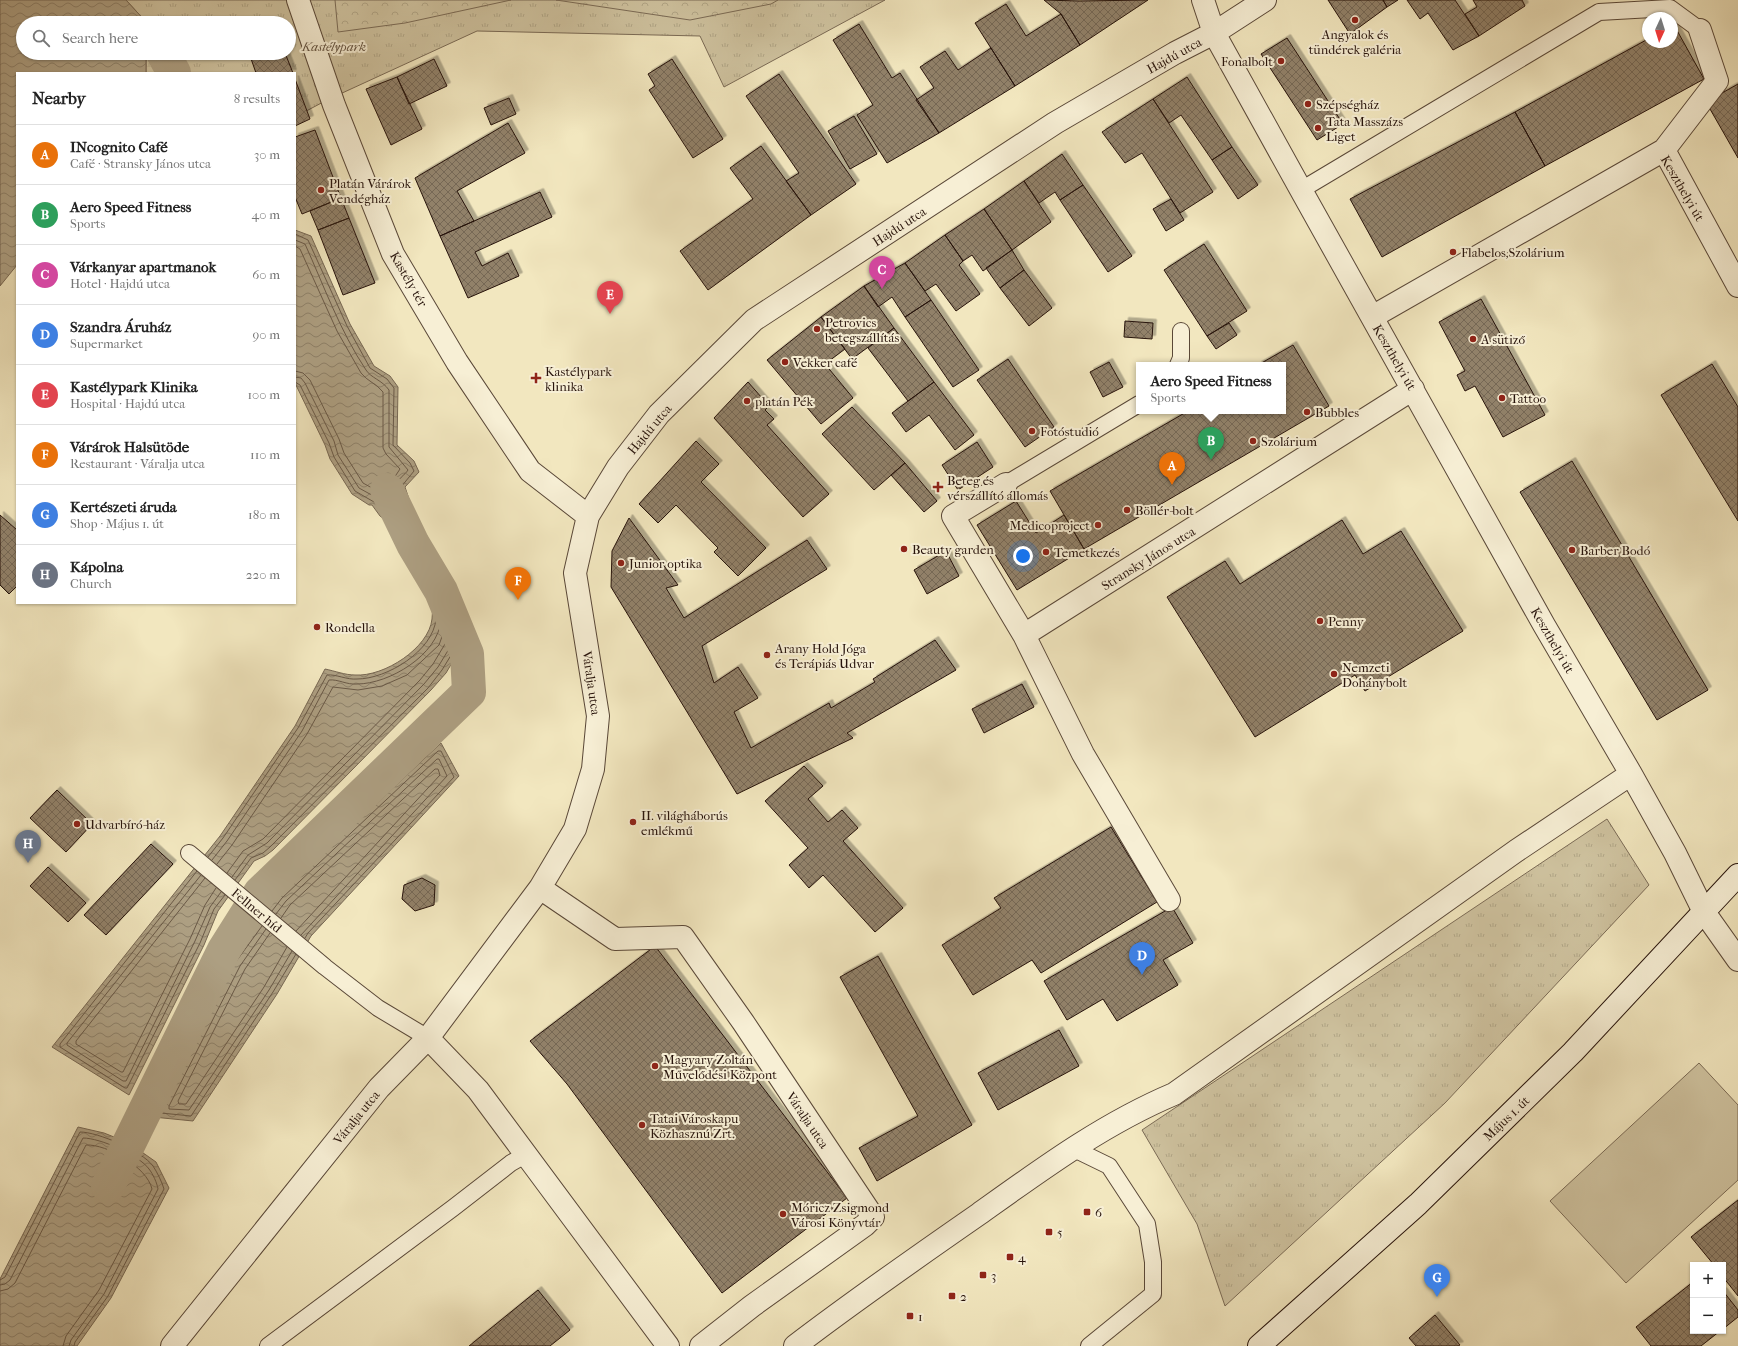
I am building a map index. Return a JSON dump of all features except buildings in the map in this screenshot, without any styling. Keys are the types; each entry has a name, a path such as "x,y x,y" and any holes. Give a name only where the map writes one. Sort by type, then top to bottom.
{"street":[{"name":"Kastély tér","path":"298,0 334,105 393,254 457,362 530,471 588,516"},
{"name":"Keszthelyi út","path":"1203,0 1214,33 1301,190 1544,625 1631,774 1675,853 1704,912 1738,960"},
{"name":"Hajdú utca","path":"588,516 618,467 659,414 754,320 1055,123 1175,53 1214,33 1265,0"},
{"path":"1664,150 1717,81 1700,30"},
{"name":"Keszthelyi út","path":"1372,317 1664,150 1738,286"},
{"name":"Stransky János utca","path":"1024,635 1413,389"},
{"path":"1006,484 953,516 1024,635 1083,754 1170,900"},
{"name":"Váralja utca","path":"172,1346 379,1088 428,1038 540,888 575,829 593,770 598,716 575,573 588,516"},
{"path":"795,1346 837,1314 1072,1148 1153,1103 1174,1094 1516,851 1631,774"},
{"name":"Május 1. út","path":"1259,1346 1418,1204 1573,1052 1738,875"},
{"name":"Váralja utca","path":"540,888 615,940 683,937 743,1022 873,1217 865,1225 752,1306 701,1346"},
{"path":"428,1038 478,1090 668,1346"}],"lane":[{"path":"1301,190 1599,12 1670,8 1700,30"},
{"path":"1179,362 1181,358 1181,331"},
{"path":"1006,484 1136,406"},
{"name":"Fellner híd","path":"189,853 325,967 378,1008 428,1038"},
{"path":"1072,1148 1109,1166 1147,1224 1153,1262 1153,1294 1089,1346"},
{"path":"268,1346 511,1163 525,1155"}],"green space":[{"name":"Kastélypark","path":"126,0 885,0 724,87 700,36 477,31 327,100 296,116 296,72 146,72 146,60 296,60 296,16 141,16"},
{"path":"335,0 511,0 405,23 338,32"},
{"path":"556,0 778,0 771,4 690,20"},
{"path":"1607,819 1649,885 1445,1103 1225,1306 1197,1224 1142,1130"},
{"path":"1699,1063 1738,1105 1738,1180 1626,1283 1550,1201"}],"water":[{"path":"0,0 126,0 141,16 16,16 16,60 146,60 146,72 16,72 16,266 0,286"},
{"path":"296,230 311,236 350,324 374,366 390,376 398,387 397,445 414,461 419,472 405,487 411,505 410,521 413,529 402,534 397,528 380,516 372,505 369,505 352,494 330,459 325,445 296,385"},
{"path":"443,566 472,629 446,673 273,850 254,861 218,911 204,945 129,1095 52,1047 220,836 295,726 325,669 355,675 379,671 403,659 423,640 429,630 432,619 432,607 430,596 422,574"},
{"path":"441,743 459,776 311,936 277,994 193,1121 153,1117 232,961 279,895"},
{"path":"78,1127 104,1133 129,1143 156,1162 169,1188 111,1298 77,1346 0,1346 0,1279"}],"waterway":[{"path":"167,60 173,72"},
{"path":"108,1186 224,950 260,893 469,692 467,654 441,591 413,544 387,490"}],"place":[{"name":"Angyalok és tündérek galéria","path":"1355,20"},
{"name":"Fonalbolt","path":"1281,61"},
{"name":"Szépségház","path":"1308,104"},
{"name":"Tata Masszázs Liget","path":"1318,128"},
{"name":"Platán Várárok Vendégház","path":"321,190"},
{"name":"Flabelos,Szolárium","path":"1453,252"},
{"name":"Várkanyar apartmanok","path":"882,289"},
{"name":"Kastélypark Klinika","path":"610,314"},
{"name":"Petrovics betegszállítás","path":"817,329"},
{"name":"A sütiző","path":"1473,339"},
{"name":"Vekker café","path":"785,362"},
{"name":"Kastélypark klinika","path":"536,378"},
{"name":"Tattoo","path":"1502,398"},
{"name":"platán Pék","path":"747,401"},
{"name":"Bubbles","path":"1307,412"},
{"name":"Fotóstudió","path":"1032,431"},
{"name":"Szolárium","path":"1253,441"},
{"name":"Aero Speed Fitness","path":"1211,460"},
{"name":"INcognito Café","path":"1172,485"},
{"name":"Beteg és vérszállító állomás","path":"938,487"},
{"name":"Böllér-bolt","path":"1127,510"},
{"name":"Medicoproject","path":"1098,525"},
{"name":"Beauty garden","path":"904,549"},
{"name":"Barber Bodó","path":"1572,550"},
{"name":"Temetkezés","path":"1046,552"},
{"name":"Junior optika","path":"621,563"},
{"name":"Várárok Halsütöde","path":"518,600"},
{"name":"Penny","path":"1320,621"},
{"name":"Rondella","path":"317,627"},
{"name":"Arany Hold Jóga és Terápiás Udvar","path":"767,655"},
{"name":"Nemzeti Dohánybolt","path":"1334,674"},
{"name":"II. világháborús emlékmű","path":"633,822"},
{"name":"Udvarbíró-ház","path":"77,824"},
{"name":"Kápolna","path":"28,863"},
{"name":"Szandra Áruház","path":"1142,975"},
{"name":"Magyary Zoltán Művelődési Központ","path":"655,1066"},
{"name":"Tatai Városkapu Közhasznú Zrt.","path":"642,1125"},
{"name":"6","path":"1087,1212"},
{"name":"Móricz Zsigmond Városi Könyvtár","path":"783,1214"},
{"name":"5","path":"1049,1232"},
{"name":"4","path":"1010,1257"},
{"name":"3","path":"983,1275"},
{"name":"2","path":"952,1296"},
{"name":"Kertészeti áruda","path":"1437,1297"},
{"name":"1","path":"910,1316"}]}
